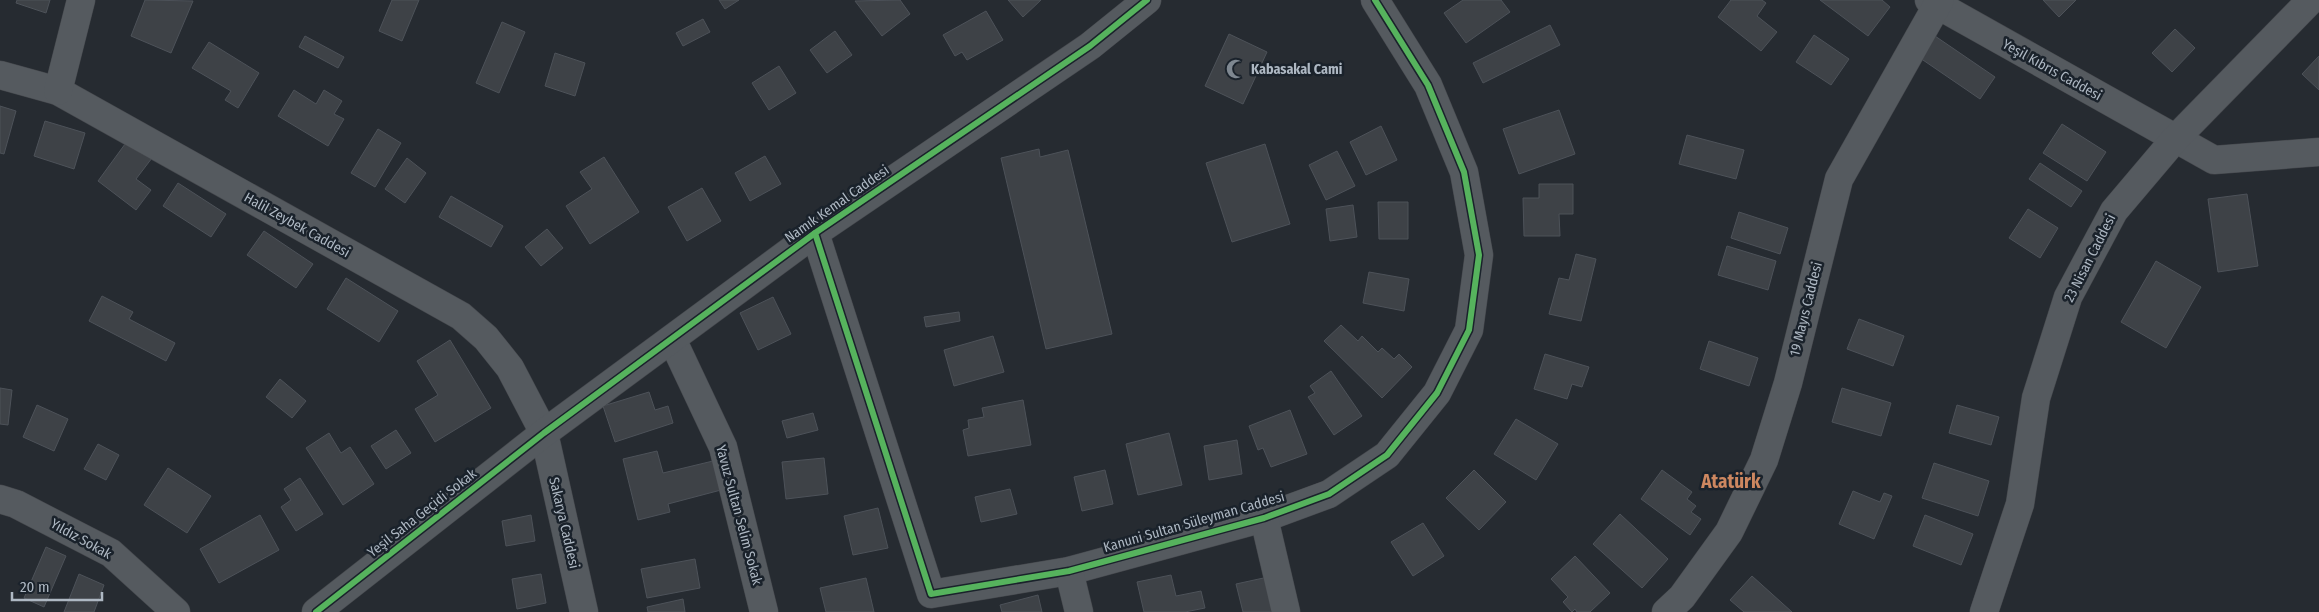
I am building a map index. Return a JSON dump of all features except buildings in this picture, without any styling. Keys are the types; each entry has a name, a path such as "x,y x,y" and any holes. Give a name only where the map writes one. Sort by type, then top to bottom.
{"street":[{"path":"58,91 81,0"},
{"name":"Namık Kemal Caddesi","path":"544,433 815,233 1090,46 1146,0"},
{"name":"Kanuni Sultan Süleyman Caddesi","path":"815,233 931,594 1069,571 1264,518 1329,494 1387,455 1437,394 1469,330 1479,255 1464,172 1428,85 1375,0"},
{"name":"23 Nisan Caddesi","path":"1984,612 2020,504 2036,398 2068,296 2114,212 2175,139 2311,0"},
{"name":"Yeşil Kıbrıs Caddesi","path":"1935,1 2214,160 2319,152"},
{"name":"19 Mayıs Caddesi","path":"1666,612 1682,597 1728,532 1764,460 1788,382 1839,179 1935,1"},
{"name":"Halil Zeybek Caddesi","path":"0,75 58,91 461,316 486,338 510,368 544,433"},
{"name":"Yavuz Sultan Selim Sokak","path":"672,339 723,447 764,612"},
{"name":"Yeşil Saha Geçidi Sokak","path":"316,612 544,433"},
{"name":"Sakarya Caddesi","path":"544,433 584,612"},
{"name":"Yıldız Sokak","path":"0,499 16,504 111,553 162,607"},
{"path":"1264,518 1286,612"},
{"path":"1069,571 1079,612"}],"cycle path":[{"path":"316,612 544,433 815,233 1090,46 1147,0"},
{"path":"815,233 931,594 1069,571 1264,518 1329,494 1387,455 1437,393 1469,330 1479,255 1464,172 1428,85 1375,0"}],"place":[{"name":"Kabasakal Cami","path":"1236,69"}],"district":[{"name":"Atatürk","path":"1731,481"}]}
